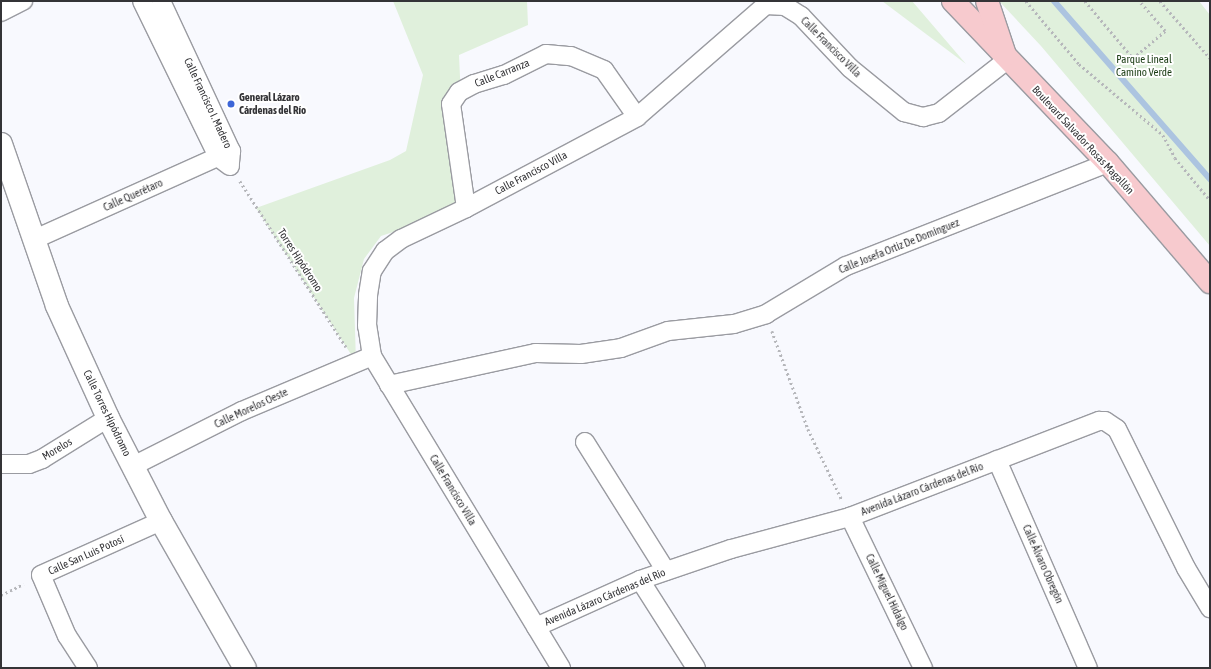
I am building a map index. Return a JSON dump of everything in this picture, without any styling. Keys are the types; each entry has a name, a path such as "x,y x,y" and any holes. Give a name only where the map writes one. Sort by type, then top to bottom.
{"highway":[{"name":"Boulevard Salvador Rosas Magallón","path":"953,1 1007,60 1108,163 1210,282"},
{"path":"987,1 1007,60"}],"street":[{"path":"1,12 23,1"},
{"name":"Calle Francisco I. Madero","path":"142,1 226,158"},
{"name":"Calle Francisco I. Madero","path":"160,1 226,158"},
{"name":"Calle Francisco Villa","path":"561,668 389,385 364,359 368,294 372,271 385,251 401,240 466,208 637,117 766,6 784,6 801,16 850,68 876,90 904,112 923,117 939,113 1007,60"},
{"name":"Calle Carranza","path":"466,208 451,104 459,92 474,84 504,75 546,54 571,56 604,70 637,117"},
{"name":"Calle Torres Hipódromo","path":"1,144 57,306 108,418 161,521 245,668"},
{"name":"Calle Querétaro","path":"35,239 226,158"},
{"name":"Calle Josefa Ortiz De Domínguez","path":"389,385 536,353 581,354 621,348 668,331 734,324 766,314 846,266 1108,163"},
{"name":"Calle Morelos Oeste","path":"133,466 242,411 364,359"},
{"name":"Morelos","path":"1,464 30,464 42,459 108,418"},
{"name":"Avenida Lázaro Cárdenas del Río","path":"536,627 640,580 731,549 850,517 1093,422 1105,421 1111,424 1121,437 1186,568 1210,608"},
{"path":"585,442 666,571"},
{"name":"Calle Álvaro Obregón","path":"997,460 1088,668"},
{"name":"Calle Miguel Hidalgo","path":"850,517 923,668"},
{"name":"Calle San Luis Potosí","path":"88,668 67,636 41,575 161,521"},
{"path":"640,580 696,668"}],"path":[{"path":"1026,1 1079,64 1163,135 1175,158 1210,200"},
{"path":"1085,1 1133,58 1165,31 1140,1"},
{"path":"1160,1 1210,58"},
{"name":"Torres Hipódromo","path":"226,158 364,359"},
{"path":"766,314 808,429 850,517"},
{"path":"1,595 41,575"}],"green space":[{"path":"393,1 527,1 528,25 459,55 466,208 381,236 364,259 354,298 356,362 256,208 390,160 406,151 423,75"},
{"path":"882,1 912,1 966,64"},
{"name":"Parque Lineal Camino Verde","path":"999,1 1199,1 1210,15 1210,246 1041,46"}],"waterway":[{"path":"1054,1 1210,179"}],"place":[{"name":"General Lázaro Cárdenas del Río","path":"231,104"}]}
